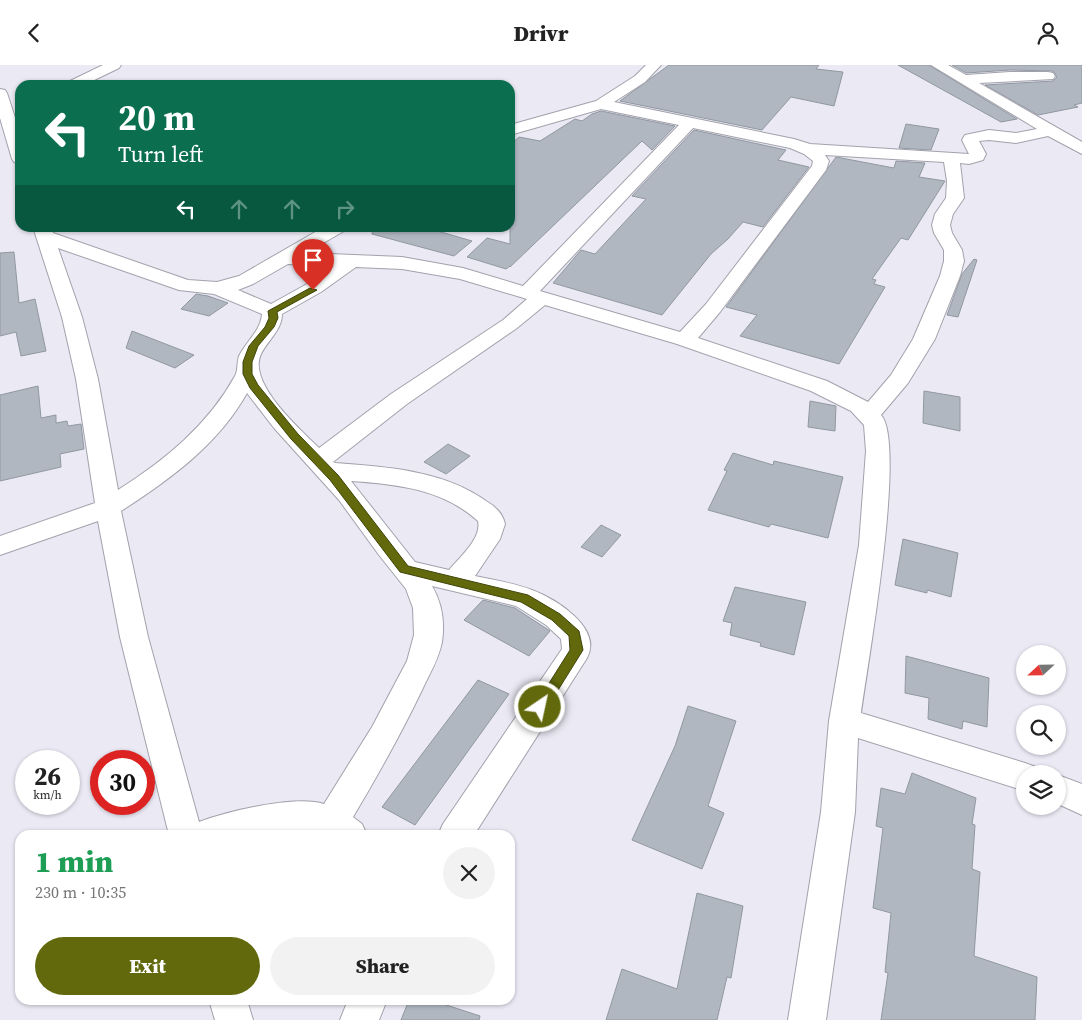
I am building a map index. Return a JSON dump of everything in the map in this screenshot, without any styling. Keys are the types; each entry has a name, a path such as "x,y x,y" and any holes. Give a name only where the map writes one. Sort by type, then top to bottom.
{"street":[{"path":"83,80 114,65"},
{"path":"515,129 601,104 640,79 654,65"},
{"path":"938,65 1082,149"},
{"path":"964,80 1010,75 1048,76"},
{"path":"0,93 14,113"},
{"path":"601,104 776,139 808,149 951,158 969,159 977,157 970,140 975,137 990,135 1016,138 1050,131"},
{"path":"323,466 399,399 510,324 689,123"},
{"path":"684,341 713,308 820,166 821,161 817,155 808,149"},
{"path":"868,416 900,378 924,339 950,276 954,261 953,250 943,233 941,225 944,214 955,198 955,181 951,158"},
{"path":"44,232 96,257 186,286 217,288 234,285 246,280 329,232"},
{"path":"44,232 72,317 87,379 108,508 134,637 185,830"},
{"path":"285,258 353,260 429,266 463,273 684,341 819,386 859,406 875,423 878,451 872,545 844,721 838,812 807,1020"},
{"path":"217,288 272,311 298,299 327,281 353,260"},
{"path":"228,830 308,815 341,828 426,649 429,625 424,597 417,583 323,466 264,400 248,374 248,362 254,346 270,327 273,318 272,311"},
{"path":"0,546 108,508 145,484 193,446 211,428 248,374"},
{"path":"323,466 386,475 440,487 476,505 490,517 492,524 484,545 455,582"},
{"path":"404,569 524,598 556,617 575,635 577,650 458,830"},
{"path":"844,721 1016,774"},
{"path":"1066,793 1082,800"},
{"path":"230,1005 234,1020"},
{"path":"359,1020 366,1005"}],"building":[{"path":"669,65 819,65 816,69 843,72 834,106 791,97 762,130 620,101"},
{"path":"898,65 929,65 1017,119 1001,122"},
{"path":"952,65 1082,65 1082,103 1074,105 1078,107 1038,115 985,85 1053,81 1057,77 1053,71 1010,70 966,73"},
{"path":"601,111 675,126 652,150 642,141 510,267 506,269 467,257 487,238 510,244 510,232 515,232 515,141 519,137 540,141 575,119 582,121 592,114"},
{"path":"906,124 939,129 931,150 899,148"},
{"path":"694,130 786,150 778,160 809,167 763,227 743,222 711,254 662,315 553,283 581,250 595,254 646,199 632,196"},
{"path":"836,157 894,168 896,161 925,163 919,177 945,181 908,240 901,238 872,279 876,280 874,284 885,287 839,364 740,336 757,315 726,307"},
{"path":"372,232 441,232 472,241 454,256 372,234"},
{"path":"14,252 19,303 35,299 46,351 21,356 16,332 0,336 0,253"},
{"path":"974,259 977,260 958,317 947,315 962,274"},
{"path":"196,294 228,303 209,316 181,309"},
{"path":"132,331 194,355 175,368 126,348"},
{"path":"38,386 41,418 56,415 56,423 67,421 68,426 81,424 84,449 60,454 61,467 0,481 0,395"},
{"path":"924,391 960,397 960,431 923,423"},
{"path":"810,401 836,406 835,431 808,427"},
{"path":"448,444 470,456 446,474 424,462"},
{"path":"733,453 773,465 774,461 843,477 828,538 771,524 769,527 708,510 727,471 724,470"},
{"path":"601,525 621,535 602,557 581,547"},
{"path":"903,539 958,553 951,597 927,590 927,593 895,585"},
{"path":"735,587 806,602 794,655 760,646 761,643 730,635 732,623 723,621"},
{"path":"483,600 515,608 550,631 529,656 464,620"},
{"path":"906,656 989,678 987,727 963,721 962,729 928,719 929,698 905,693"},
{"path":"478,680 509,694 415,825 382,807"},
{"path":"688,706 736,721 708,806 724,813 702,869 632,840 675,746"},
{"path":"912,773 976,798 972,824 975,825 972,869 980,872 974,956 1037,977 1035,1020 881,1020 888,973 885,972 891,913 873,908 883,828 876,826 881,788 905,794"},
{"path":"697,893 743,906 731,978 727,977 717,1020 606,1020 622,969 677,989"},
{"path":"407,1005 446,1005 480,1016 479,1020 401,1020"}],"route":[{"path":"313,290 272,311 273,318 270,327 254,346 248,362 248,374 254,386 295,437 334,477 404,569 442,579 481,586 524,598 556,617 575,635 577,650 540,707"}]}
